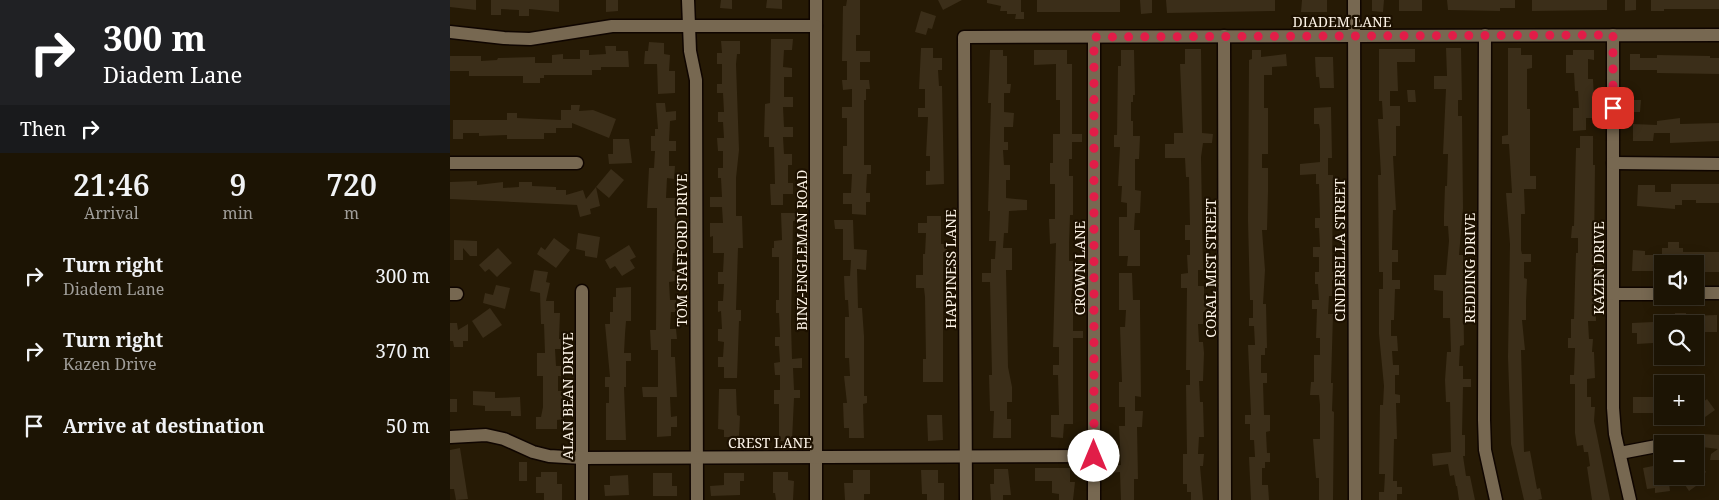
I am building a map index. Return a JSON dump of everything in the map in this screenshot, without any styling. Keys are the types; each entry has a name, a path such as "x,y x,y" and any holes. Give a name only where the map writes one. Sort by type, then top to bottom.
{"street":[{"name":"TOM STAFFORD DRIVE","path":"688,0 688,25 696,80 697,500"},
{"name":"BINZ-ENGLEMAN ROAD","path":"816,0 816,500"},
{"name":"CINDERELLA STREET","path":"1354,0 1355,500"},
{"path":"450,32 530,39 612,26 816,26"},
{"name":"REDDING DRIVE","path":"1484,35 1484,420 1485,450 1496,500"},
{"name":"KAZEN DRIVE","path":"1613,35 1613,408 1630,500"},
{"name":"DIADEM LANE","path":"964,37 1719,35"},
{"name":"CORAL MIST STREET","path":"1224,36 1225,500"},
{"name":"HAPPINESS LANE","path":"964,37 966,500"},
{"name":"CROWN LANE","path":"1094,37 1094,500"},
{"path":"450,163 577,163"},
{"path":"1613,163 1719,164"},
{"name":"ALAN BEAN DRIVE","path":"582,291 582,500"},
{"path":"1704,293 1719,293"},
{"path":"1613,294 1654,294"},
{"name":"CREST LANE","path":"450,437 486,435 504,438 533,452 549,456 582,458 1094,456"},
{"path":"1620,453 1654,447"}],"building":[{"path":"450,0 476,0 476,10 450,7"},
{"path":"491,0 559,0 559,12 529,9 529,16 519,16 519,10 501,9 501,15 491,15"},
{"path":"606,0 618,0 618,11 606,12"},
{"path":"721,0 732,0 732,9 720,8"},
{"path":"767,0 782,0 782,9 766,8"},
{"path":"847,0 860,0 860,35 856,35 856,51 870,51 870,62 860,62 860,80 869,80 870,89 866,89 866,100 864,100 864,165 871,165 871,174 867,174 866,193 870,193 870,202 866,202 866,215 852,214 852,204 843,204 843,193 851,193 852,174 843,174 843,146 847,146 847,118 842,118 842,107 852,107 852,89 843,90 842,80 847,80 847,61 842,61 843,6 846,6"},
{"path":"938,0 962,0 943,10"},
{"path":"987,0 1021,0 1021,12 1024,12 1024,19 1015,19 1016,14 1007,14 1007,11 1000,11 1001,6 987,3"},
{"path":"1037,0 1120,0 1120,12 1037,12"},
{"path":"1140,0 1152,0 1152,13 1141,14"},
{"path":"1166,0 1275,0 1275,11 1167,13"},
{"path":"1302,0 1327,0 1327,12 1301,12"},
{"path":"1372,0 1384,0 1383,12 1372,11"},
{"path":"1399,0 1422,0 1422,11 1399,11"},
{"path":"1447,0 1515,0 1515,8 1500,8 1500,11 1448,10"},
{"path":"1532,0 1607,0 1607,10 1532,11"},
{"path":"1625,0 1636,0 1636,10 1625,11"},
{"path":"1651,0 1719,0 1719,9 1664,9 1664,11 1651,11"},
{"path":"921,11 936,16 932,29 928,28 926,35 915,32"},
{"path":"771,39 793,39 792,50 784,50 783,67 792,68 792,77 784,77 784,97 793,97 793,107 783,107 784,127 793,127 793,137 783,137 784,154 792,154 792,165 788,165 788,183 793,183 793,194 783,194 783,205 771,205 770,184 775,184 774,147 769,147 769,137 764,137 765,104 770,103"},
{"path":"721,41 740,41 740,54 737,54 736,64 739,150 736,178 736,216 742,216 743,248 738,248 736,310 741,310 741,321 739,321 737,378 724,378 724,367 718,367 718,357 723,357 724,342 718,341 718,329 722,329 721,311 718,312 718,301 723,301 724,284 718,284 718,272 723,272 724,253 713,253 713,236 710,237 710,223 723,223 722,207 710,207 710,197 722,197 721,178 718,178 718,168 723,168 723,151 718,151 717,138 724,138 723,122 718,122 718,112 724,112 723,93 717,93 717,84 722,84 722,64 717,64 717,53 722,53"},
{"path":"649,42 664,43 664,54 670,55 669,71 675,71 675,93 658,94 657,64 644,64 645,51 648,51"},
{"path":"605,46 616,46 616,51 628,51 629,67 601,67 601,70 592,70 592,75 544,75 544,78 540,78 540,83 523,83 523,76 469,76 469,71 450,71 450,56 481,56 481,61 497,60 498,58 535,57 535,63 552,63 552,55 563,54 563,59 580,59 580,50 589,50 589,55 606,54"},
{"path":"921,48 933,48 933,58 942,58 942,70 938,70 939,86 942,86 944,184 926,185 926,171 930,171 930,156 926,156 928,117 918,117 918,108 925,108 925,89 919,89"},
{"path":"1446,48 1461,48 1462,100 1458,100 1458,116 1462,116 1463,208 1459,255 1463,255 1463,268 1474,268 1474,279 1463,279 1464,345 1460,346 1459,366 1463,366 1463,379 1471,379 1471,387 1463,387 1462,435 1465,435 1465,456 1463,456 1466,476 1470,476 1475,500 1459,500 1454,475 1450,476 1448,464 1433,466 1432,454 1451,452 1450,402 1446,402 1445,380 1447,352 1451,352 1450,318 1443,318 1443,291 1434,290 1434,275 1446,275 1449,241 1448,226 1444,226 1448,154 1443,154 1446,89 1434,89 1434,76 1447,76"},
{"path":"1508,48 1521,48 1521,55 1532,55 1532,68 1527,69 1527,109 1530,109 1530,176 1536,176 1536,189 1524,189 1525,214 1521,214 1521,250 1522,254 1531,254 1531,262 1524,262 1524,278 1527,279 1526,320 1522,320 1525,350 1521,350 1524,452 1530,451 1537,489 1540,488 1542,499 1538,500 1524,500 1511,444 1508,357 1510,244 1506,193 1512,193 1509,144 1502,144 1502,136 1508,135"},
{"path":"1185,49 1201,49 1202,133 1213,134 1212,143 1203,143 1201,157 1203,270 1198,270 1198,286 1204,286 1204,302 1211,302 1211,312 1203,312 1203,324 1198,324 1199,342 1203,342 1204,353 1203,381 1199,381 1200,402 1203,402 1204,437 1199,437 1198,454 1204,454 1203,466 1200,466 1203,500 1191,500 1191,492 1187,492 1187,484 1183,484 1183,454 1187,454 1186,385 1190,385 1190,370 1186,370 1187,288 1181,288 1181,274 1188,273 1187,255 1190,255 1190,240 1185,240 1185,225 1190,225 1189,177 1186,177 1185,158 1165,158 1165,144 1174,144 1174,133 1183,133 1180,64 1185,64"},
{"path":"1379,49 1415,49 1415,62 1397,62 1398,91 1390,91 1390,106 1400,106 1400,126 1396,126 1396,156 1393,156 1396,210 1393,210 1392,250 1398,250 1398,262 1392,262 1392,280 1400,280 1400,289 1395,289 1394,320 1391,320 1391,336 1397,336 1398,351 1392,351 1393,365 1399,365 1399,375 1395,375 1395,394 1400,395 1400,403 1396,403 1397,439 1394,439 1393,481 1397,481 1397,487 1402,487 1402,494 1397,494 1397,500 1379,500 1379,492 1384,492 1385,474 1379,474 1380,405 1383,405 1384,386 1379,334 1379,289 1383,289 1383,272 1379,272 1378,175 1381,175 1378,119 1383,119 1382,101 1379,101"},
{"path":"990,50 1003,50 1003,56 1007,56 1007,84 1011,84 1010,93 1004,93 1004,112 1014,113 1013,127 1004,127 1004,142 1008,142 1008,150 1003,150 1004,165 1010,165 1010,180 1006,180 1006,198 1027,200 1027,210 1009,211 1008,233 1004,233 1003,248 1012,248 1012,270 1006,270 1008,367 1012,387 1012,402 1007,402 1007,419 1011,419 1011,438 993,438 994,411 990,411 989,375 992,375 990,282 982,282 982,273 991,273 991,259 995,259 996,241 989,241 990,211 988,211 991,103 988,103"},
{"path":"1034,50 1067,50 1067,64 1072,64 1072,134 1082,134 1082,142 1072,142 1072,159 1069,159 1069,176 1073,176 1073,215 1070,215 1069,261 1074,261 1071,303 1073,303 1073,331 1083,331 1083,338 1073,338 1073,424 1064,424 1063,438 1051,437 1051,415 1059,415 1058,375 1053,375 1053,365 1059,365 1059,347 1053,347 1056,243 1050,244 1049,219 1055,219 1055,184 1050,184 1050,163 1053,163 1053,134 1060,134 1060,100 1056,100 1056,64 1034,65"},
{"path":"1121,50 1134,50 1135,95 1133,95 1133,102 1131,102 1131,121 1133,121 1133,136 1140,136 1139,159 1135,159 1135,190 1141,191 1140,213 1135,213 1134,230 1140,230 1140,266 1127,266 1128,256 1119,256 1119,217 1127,217 1127,203 1121,202 1122,186 1118,186 1120,147 1114,147 1114,135 1117,135 1118,66 1121,66"},
{"path":"1252,50 1261,50 1261,57 1286,54 1287,66 1272,67 1272,75 1264,75 1264,108 1268,108 1268,154 1262,154 1262,168 1268,168 1268,192 1267,230 1262,230 1265,270 1263,304 1266,304 1267,348 1265,348 1265,355 1261,355 1261,373 1267,373 1267,383 1263,383 1264,415 1270,415 1270,431 1266,432 1267,453 1270,453 1270,462 1265,462 1265,468 1262,468 1262,485 1268,485 1269,500 1251,500 1249,457 1255,457 1254,440 1250,440 1250,424 1245,424 1245,415 1251,415 1248,345 1255,345 1254,326 1249,326 1249,318 1253,318 1253,300 1250,300 1248,220 1249,60 1252,59"},
{"path":"1573,50 1594,50 1594,60 1588,59 1588,79 1593,79 1595,118 1586,118 1586,130 1573,131 1573,108 1579,108 1578,91 1575,91 1574,73 1566,73 1566,55 1573,55"},
{"path":"1630,54 1640,54 1640,58 1657,58 1657,55 1710,56 1710,58 1719,58 1719,74 1657,73 1657,70 1630,70"},
{"path":"1315,57 1333,57 1334,88 1320,88 1319,77 1316,77"},
{"path":"1407,90 1415,90 1416,102 1408,102"},
{"path":"1631,100 1641,100 1640,112 1631,112"},
{"path":"656,103 665,103 666,112 676,111 676,120 670,121 669,141 676,141 676,151 669,151 669,166 675,166 674,179 667,178 666,198 676,198 676,253 673,253 672,271 676,271 676,281 669,282 670,300 676,300 676,312 671,312 670,329 676,329 677,339 671,339 671,357 675,357 677,397 670,397 671,417 677,416 677,427 671,427 671,436 657,437 657,397 643,397 642,387 658,387 658,350 651,350 650,330 656,330 657,208 647,208 649,168 654,168 655,151 651,151 651,136 655,136 655,129 658,129"},
{"path":"571,105 580,105 579,111 593,110 616,119 609,138 572,123 572,128 556,128 556,133 544,133 544,139 507,139 507,135 479,136 479,133 463,133 463,139 453,139 453,120 507,120 507,113 517,113 517,118 561,120 561,110 571,110"},
{"path":"1331,107 1332,158 1328,158 1328,175 1333,175 1332,272 1339,271 1339,280 1332,280 1332,296 1329,296 1328,314 1333,314 1331,383 1333,383 1332,411 1334,412 1333,500 1319,500 1319,478 1316,478 1313,439 1320,439 1320,405 1319,395 1310,395 1311,382 1314,382 1314,355 1320,355 1320,338 1316,338 1317,309 1312,309 1312,300 1319,300 1318,284 1315,284 1315,272 1319,272 1319,257 1313,257 1313,247 1320,247 1319,228 1315,228 1315,218 1320,218 1319,184 1316,184 1316,174 1300,175 1300,164 1320,162 1320,130 1319,124 1314,124 1314,108"},
{"path":"1680,118 1680,124 1719,123 1719,141 1670,143 1670,133 1654,133 1653,141 1633,141 1633,124 1657,125 1657,121"},
{"path":"1580,136 1593,136 1593,165 1595,165 1594,253 1603,253 1603,265 1594,265 1596,321 1588,321 1589,339 1593,339 1592,352 1594,352 1595,378 1587,379 1587,397 1591,397 1591,407 1595,407 1594,421 1610,500 1592,500 1587,467 1590,466 1588,452 1584,452 1583,445 1577,446 1575,433 1575,384 1570,384 1570,375 1574,375 1575,348 1568,348 1568,338 1571,338 1571,319 1574,319 1576,253 1578,253 1578,238 1571,238 1572,226 1574,226 1576,148 1580,148"},
{"path":"613,139 629,139 632,163 609,164 608,154 613,154"},
{"path":"611,169 624,180 609,198 596,187"},
{"path":"477,181 477,185 503,182 503,188 519,187 519,182 532,182 532,186 556,187 556,190 566,190 566,195 583,190 586,199 596,187 600,206 590,209 591,214 580,217 577,205 450,199 450,182"},
{"path":"1671,184 1719,184 1719,203 1696,203 1696,200 1682,200 1682,205 1675,205 1675,209 1637,206 1638,185 1655,185 1655,192 1671,192"},
{"path":"781,213 801,213 801,221 793,221 792,359 802,358 802,368 793,368 794,390 800,390 800,398 794,398 792,441 779,441 779,404 774,404 774,390 780,390 780,375 775,375 774,363 780,362 779,346 775,346 775,337 780,337 779,313 776,313 776,300 779,300 779,257 772,257 772,248 774,248 774,241 782,240"},
{"path":"927,216 941,216 941,244 947,244 947,252 943,252 943,382 923,382 923,359 926,359 925,297 924,288 916,288 916,275 923,275 926,233 918,233 918,223 927,223"},
{"path":"834,220 853,220 854,249 867,250 866,270 857,269 858,308 862,308 864,336 864,396 867,396 867,403 863,404 864,438 849,438 849,428 844,428 843,403 847,403 844,376 850,376 849,358 845,358 845,317 849,317 848,300 845,300 844,276 850,276 851,260 843,260 843,229 835,229"},
{"path":"578,233 600,237 597,258 585,256 585,251 576,249"},
{"path":"554,238 570,250 556,268 537,254 541,247 545,250"},
{"path":"454,240 477,241 477,256 470,256 463,248 463,260 454,260"},
{"path":"1668,242 1679,242 1679,248 1683,248 1683,252 1719,252 1719,272 1704,272 1704,255 1662,255 1662,248 1668,248"},
{"path":"629,245 636,257 630,260 635,268 622,276 615,266 610,269 605,260"},
{"path":"498,248 512,263 497,277 489,269 485,272 479,265"},
{"path":"1633,250 1645,251 1645,255 1654,255 1654,271 1632,271"},
{"path":"534,270 548,272 546,282 550,283 546,301 554,301 554,313 560,313 559,339 563,339 563,349 555,349 556,366 561,366 562,376 558,376 558,391 562,391 562,406 570,406 570,415 564,416 564,419 557,420 557,429 536,429 536,417 541,417 543,407 543,376 537,376 537,353 545,353 544,324 541,324 540,293 530,291"},
{"path":"1119,273 1132,273 1133,300 1140,300 1141,397 1135,396 1135,411 1143,411 1142,427 1137,427 1138,479 1134,479 1134,500 1121,500 1120,472 1111,473 1111,466 1121,465 1119,426 1125,426 1125,407 1119,407 1119,382 1122,382 1120,327 1125,327 1126,310 1119,310"},
{"path":"496,285 510,288 505,309 483,303 485,293 493,295"},
{"path":"631,287 631,321 626,321 624,353 631,353 631,361 626,361 626,387 624,387 626,440 606,440 606,403 609,403 609,387 605,387 605,377 610,377 605,324 610,324 610,312 613,312 613,297 616,297 616,288"},
{"path":"490,308 502,325 483,338 472,321"},
{"path":"1675,313 1686,313 1686,315 1675,315"},
{"path":"1704,315 1717,315 1717,332 1704,332"},
{"path":"1653,322 1653,343 1637,344 1637,333 1632,333 1632,323"},
{"path":"450,323 457,323 458,330 468,324 468,341 463,341 463,347 454,347 453,341 450,341"},
{"path":"719,389 736,389 737,415 740,416 739,437 724,437 724,430 718,429"},
{"path":"473,391 495,392 495,398 520,397 521,416 511,416 511,411 485,411 485,406 473,405"},
{"path":"1633,397 1654,397 1654,413 1633,413"},
{"path":"450,399 457,399 457,412 450,412"},
{"path":"1707,399 1715,410 1704,418 1704,401"},
{"path":"927,415 942,415 943,440 928,441"},
{"path":"1703,435 1719,435 1719,460 1710,460 1711,454 1718,449 1704,447"},
{"path":"460,448 468,499 456,500 454,489 450,489 450,450"},
{"path":"519,462 527,462 527,481 519,481"},
{"path":"1653,466 1654,485 1669,485 1670,491 1655,493 1655,488 1647,489 1643,468"},
{"path":"1035,468 1070,468 1070,482 1075,482 1073,500 1059,500 1059,494 1052,493 1052,481 1035,481"},
{"path":"994,469 1008,469 1011,495 1003,495 1003,500 991,500 990,484 994,484"},
{"path":"853,470 870,470 870,494 864,494 864,500 845,500 844,483 853,483"},
{"path":"921,470 938,470 938,483 944,483 944,500 927,500 927,494 922,494"},
{"path":"541,472 557,472 557,484 562,484 562,500 544,500 544,493 536,493 536,477 541,477"},
{"path":"773,472 788,472 788,480 794,481 793,500 776,500 775,493 773,493"},
{"path":"653,473 672,473 672,486 677,486 677,496 653,496"},
{"path":"724,473 744,473 744,481 740,481 740,495 711,496 710,486 724,485"},
{"path":"628,475 629,495 605,496 604,485 610,485 610,476"},
{"path":"1685,485 1697,485 1689,491"}],"route":[{"path":"1094,456 1094,37 1613,35 1613,108"}]}
